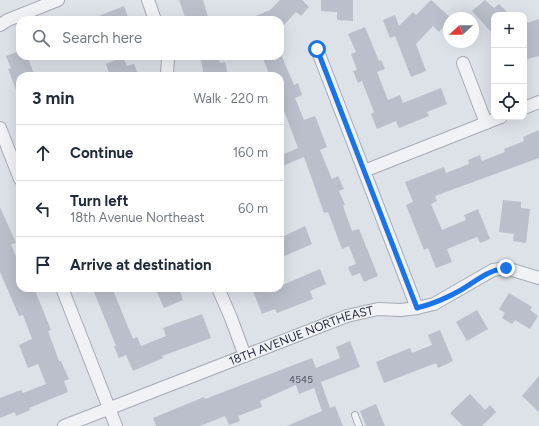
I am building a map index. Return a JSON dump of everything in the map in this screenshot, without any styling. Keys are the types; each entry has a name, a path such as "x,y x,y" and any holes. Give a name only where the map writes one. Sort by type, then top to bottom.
{"street":[{"path":"18,16 58,0"},
{"path":"148,0 154,16"},
{"path":"0,25 16,17"},
{"path":"317,49 417,308"},
{"path":"167,72 168,60"},
{"path":"463,63 486,123"},
{"path":"527,107 539,102"},
{"path":"364,171 494,120"},
{"path":"0,128 16,169"},
{"name":"18TH AVENUE NORTHEAST","path":"64,426 347,316 378,309 401,310 434,304 493,270 506,268 539,278"},
{"path":"64,292 116,426"},
{"path":"220,292 229,313 244,356"}],"lane":[{"path":"354,415 359,426"}],"building":[{"path":"179,0 203,0 208,16 185,16"},
{"path":"280,0 302,0 309,7 301,16 296,12 284,25 284,16 256,16 270,10"},
{"path":"321,0 353,0 353,21 337,20 337,12 321,11"},
{"path":"431,0 444,12 443,12 443,27 439,32 433,26 416,44 426,71 411,77 395,36 390,38 383,20 395,15 399,26 413,12 416,15"},
{"path":"485,0 494,8 499,4 507,12 491,12 491,32 479,19 479,12 472,11"},
{"path":"124,6 128,16 99,16"},
{"path":"539,19 539,56 527,59 527,48 527,23"},
{"path":"365,27 379,61 381,60 385,69 377,72 388,100 400,95 403,103 441,88 447,104 427,112 429,116 399,128 396,121 377,129 371,114 374,112 362,81 358,83 353,71 357,70 351,54 356,52 348,34"},
{"path":"16,52 16,60 29,60 33,72 16,72 16,90 8,69 11,68 6,56"},
{"path":"116,60 124,60 127,66 134,64 137,72 109,72 106,64"},
{"path":"201,60 219,60 220,63 225,62 227,72 203,72"},
{"path":"264,60 283,60 294,85 298,83 302,95 295,98 304,120 315,116 327,147 320,150 332,179 338,176 344,189 339,191 345,205 343,206 352,231 359,229 378,276 364,282 360,273 352,276 348,267 356,264 349,246 342,249 328,212 324,213 304,157 284,165 284,154 298,148 284,111 284,72 268,72"},
{"path":"539,130 539,158 435,196 437,201 431,204 442,230 466,220 464,215 478,209 490,239 480,243 477,237 447,249 452,262 436,268 428,248 424,250 406,205 413,202 405,182 444,167 446,173 469,164 468,160 480,155 482,161 505,152 504,149 524,141 523,137"},
{"path":"503,200 521,202 521,208 530,209 526,243 513,241 514,234 499,232"},
{"path":"0,207 16,243 11,244 16,257 16,292 36,292 51,330 48,331 59,361 61,361 69,379 64,381 68,392 29,408 30,410 16,416 15,412 0,418 0,398 21,390 23,393 46,384 38,364 28,368 19,345 32,339 23,315 19,316 0,272"},
{"path":"305,226 312,244 284,256 284,236"},
{"path":"320,269 326,284 310,291 313,299 277,313 275,309 262,314 253,292 284,292 284,284"},
{"path":"94,292 114,292 133,339 137,337 141,346 166,336 163,328 202,314 211,338 162,356 163,358 133,371 126,355 119,358 114,346 116,346"},
{"path":"157,292 180,292 183,300 164,308"},
{"path":"509,293 532,307 530,310 538,316 530,329 515,320 512,324 502,318 505,313 499,309"},
{"path":"477,310 488,329 467,341 456,322"},
{"path":"440,330 453,361 438,368 436,363 384,383 376,362 410,348 412,353 432,345 428,335"},
{"path":"350,341 360,367 321,382 330,408 335,406 343,426 287,426 322,411 314,388 299,394 296,385 260,401 262,407 238,416 240,421 229,425 225,416 200,426 156,426 153,418 204,397 205,399 312,358 316,368 340,358 336,347"},
{"path":"539,376 539,412 522,396"},
{"path":"470,394 485,410 490,405 496,412 482,426 463,426 450,413"},
{"path":"376,404 385,426 366,426 360,411"}],"route":[{"path":"317,49 417,308 434,304 493,270 506,268"}]}
